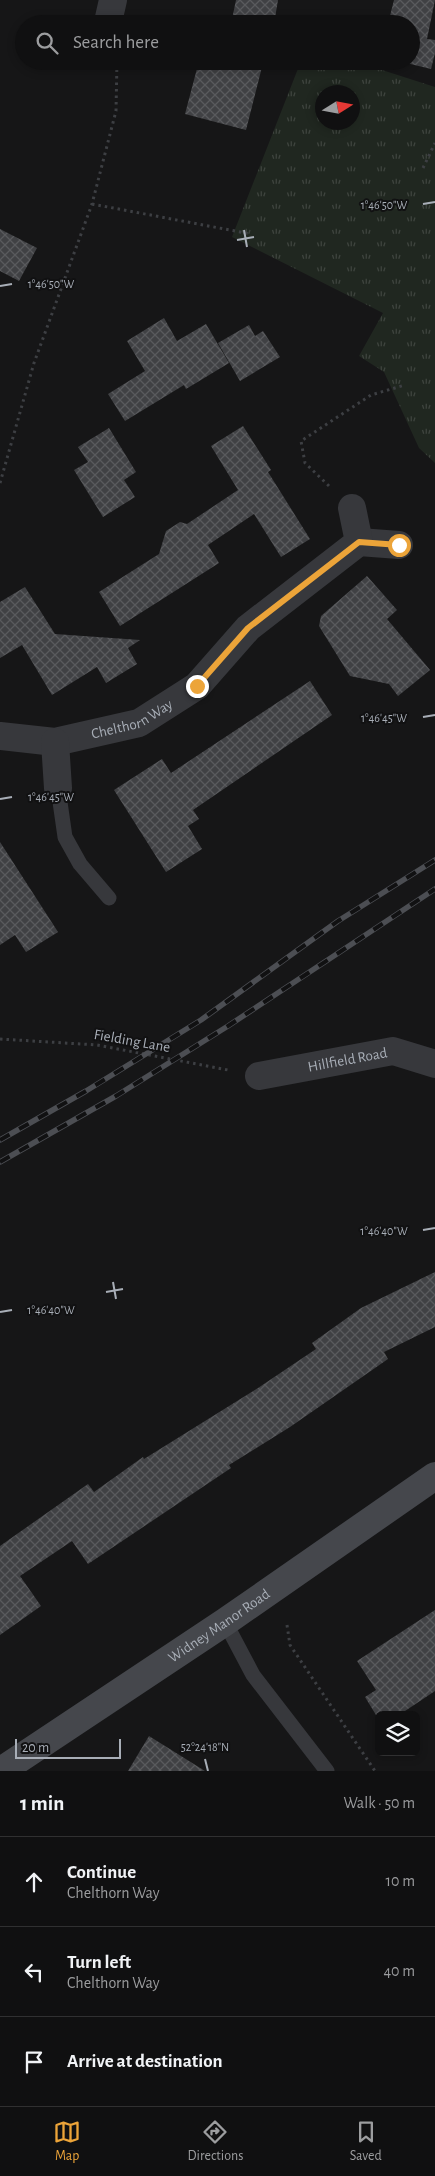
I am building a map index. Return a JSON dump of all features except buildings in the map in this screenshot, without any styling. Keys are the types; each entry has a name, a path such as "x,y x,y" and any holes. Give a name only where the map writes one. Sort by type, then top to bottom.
{"street":[{"path":"352,508 359,542 399,545"},
{"name":"Chelthorn Way","path":"0,736 55,742 139,723 197,686 248,628 359,542"},
{"path":"55,742 58,788"},
{"name":"Hillfield Road","path":"258,1076 393,1051 435,1064"},
{"name":"Widney Manor Road","path":"4,1770 225,1622 435,1476"}],"lane":[{"path":"58,788 65,837 80,864 109,898"},
{"path":"225,1622 253,1675 327,1771"}],"path":[{"path":"0,483 34,363 92,204 116,111 117,70"},
{"path":"423,168 435,143"},
{"path":"92,204 251,234"},
{"path":"352,508 305,463 301,441 371,395 405,385"},
{"name":"Fielding Lane","path":"0,1039 97,1045 258,1076"},
{"path":"287,1625 290,1645 375,1771"}],"green space":[{"path":"297,70 382,70 435,87 435,463 419,448 384,372 359,356 383,313 232,237"}],"railway":[{"path":"0,1140 86,1091 201,1020 338,921 435,860"},
{"path":"0,1162 116,1096 228,1026 435,889"}],"route":[{"path":"197,686 248,628 359,542 399,545"}]}
